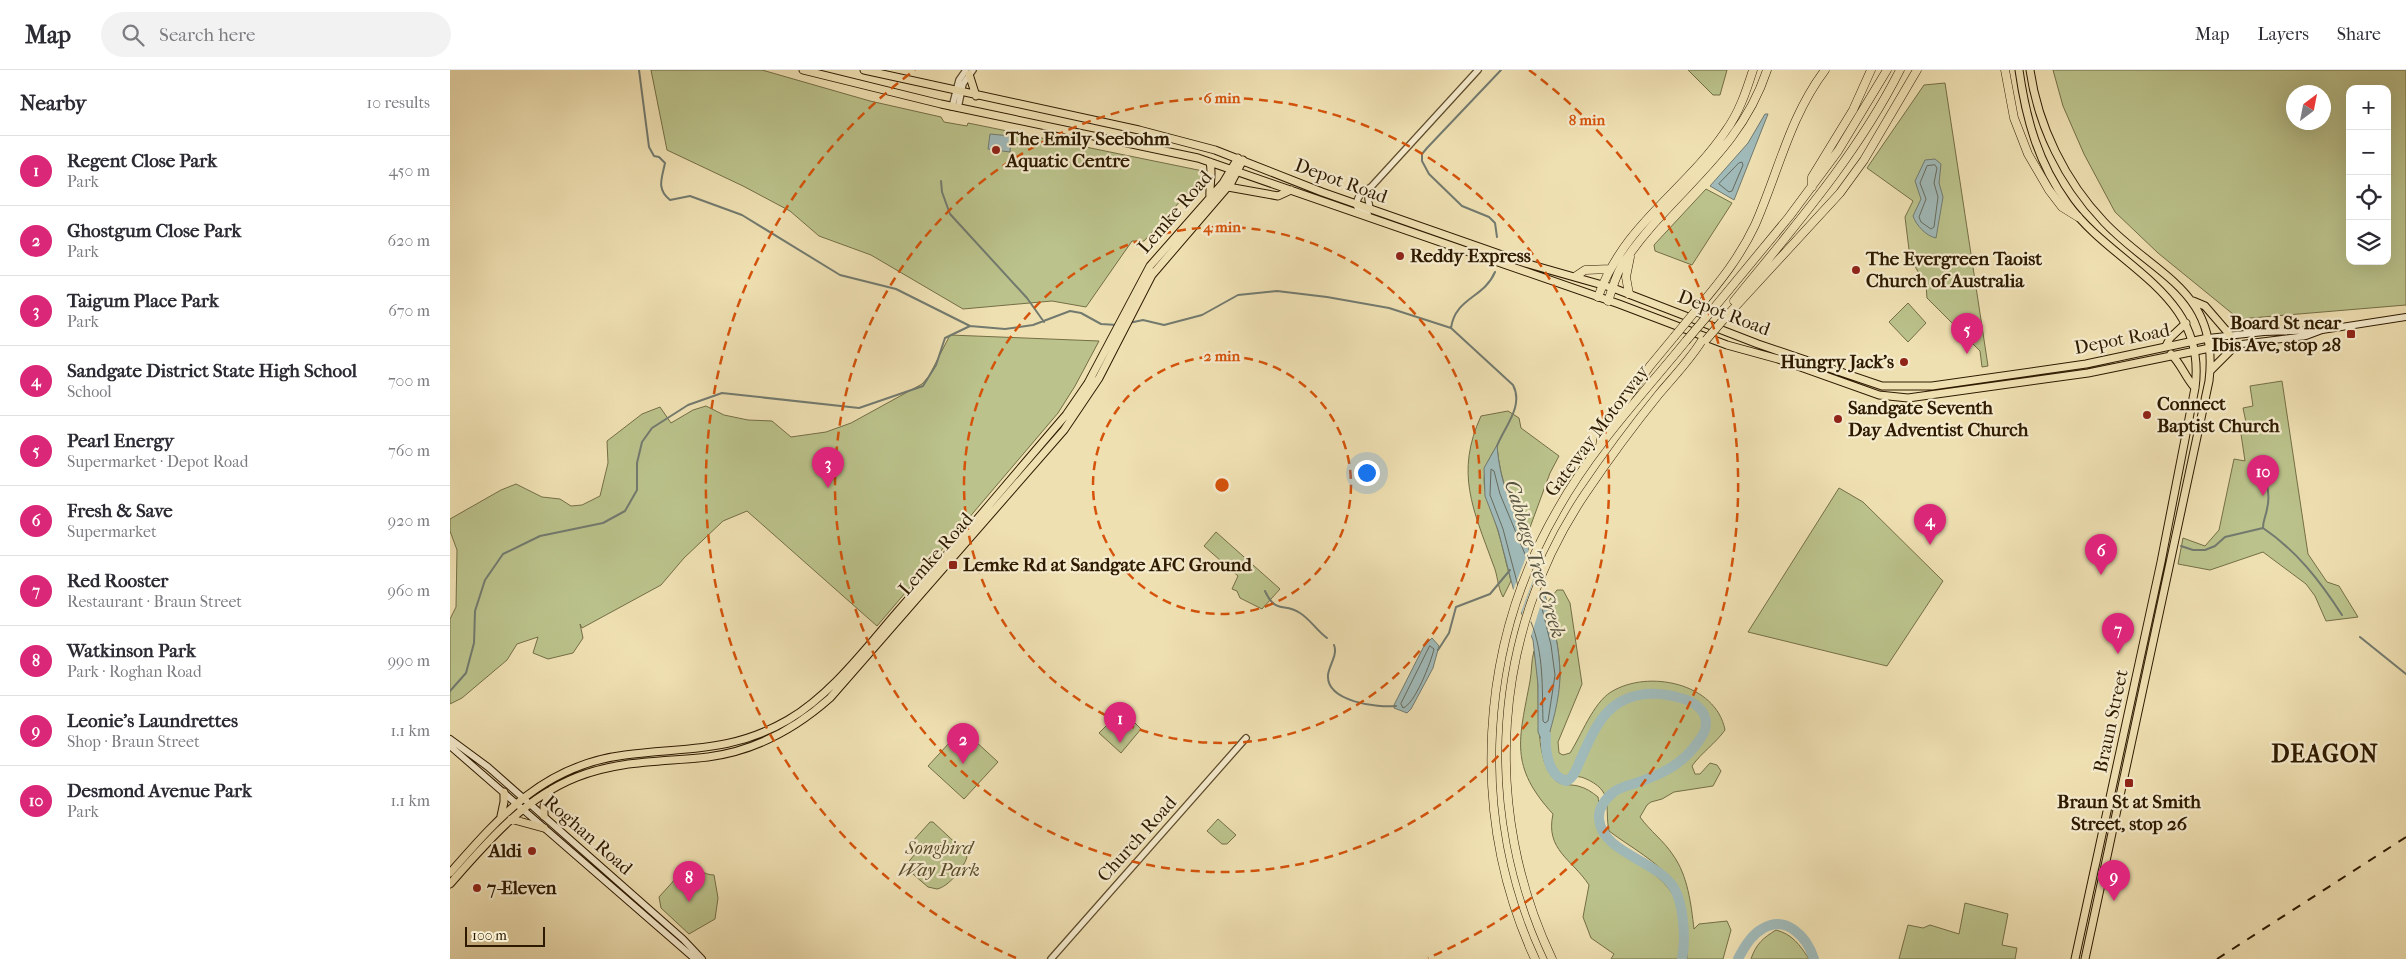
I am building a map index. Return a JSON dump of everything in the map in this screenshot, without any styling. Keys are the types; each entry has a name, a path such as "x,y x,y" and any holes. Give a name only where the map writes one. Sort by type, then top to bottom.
{"highway":[{"path":"1598,297 1610,269 1635,231 1724,134 1739,109 1753,70"},
{"path":"1608,301 1624,262 1644,236 1732,140 1754,104 1768,70"},
{"path":"1599,448 1602,434 1650,366 1731,267 1746,242 1762,207 1795,119 1810,90 1825,70"},
{"path":"1812,187 1812,177 1853,110 1871,70"},
{"name":"Gateway Motorway","path":"1535,959 1518,917 1506,879 1495,819 1492,788 1491,748 1494,702 1511,616 1543,537 1558,508 1599,448 1812,187 1838,152 1887,70"},
{"name":"Gateway Motorway","path":"1552,959 1536,923 1519,870 1508,809 1504,741 1509,698 1521,640 1535,593 1571,515 1596,478 1641,417 1722,319 1829,183 1874,116 1900,70"},
{"path":"1722,319 1846,186 1872,147 1918,70"},
{"path":"2005,70 2014,118 2028,154 2048,190 2062,207 2078,217"},
{"path":"1629,294 1626,277 1630,255"},
{"path":"1576,276 1585,270 1610,269"}],"main road":[{"name":"Depot Road","path":"803,70 955,107 1210,162 1598,297 1718,342 1890,397 1908,398 2088,373 2170,354 2210,348"},
{"name":"Depot Road","path":"864,70 976,96 1139,130 1207,147 1370,209 1525,263 1613,288 1758,344 1870,383 1891,388 1932,386 2086,364 2208,338"},
{"name":"Braun Street","path":"2018,70 2036,148 2055,185 2078,217 2098,237 2170,299 2186,323 2195,350 2194,388 2161,562 2075,959"},
{"path":"2030,70 2045,128 2062,166 2078,190 2115,233 2173,279 2193,301 2205,306 2230,335"},
{"path":"969,71 976,96"},
{"name":"Lemke Road","path":"450,884 511,819 552,790 578,777 614,766 651,760 707,757 744,749 778,735 819,708 852,675 1064,430 1092,390 1116,345 1139,292 1163,261 1228,187 1240,159"},
{"path":"1210,162 1213,176 1209,189 1210,198"},
{"name":"Lemke Road","path":"450,873 501,816 523,797 563,773 594,761 631,754 700,750 739,742 777,726 812,703 836,681 894,616 1066,415 1088,383 1157,257 1235,171"},
{"path":"1228,187 1278,196 1291,190"},
{"name":"Braun Street","path":"2085,959 2211,370 2208,338 2193,301"},
{"path":"2208,338 2306,329 2322,330 2406,318"},
{"path":"2166,346 2170,338 2186,323"},
{"path":"2210,348 2306,336 2322,330"},
{"path":"2211,370 2237,344"},
{"path":"2170,354 2182,367 2187,380 2194,388"},
{"name":"Roghan Road","path":"450,739 482,762 523,797 683,939 702,959"},
{"name":"Roghan Road","path":"450,746 696,959"},
{"path":"544,816 545,802 552,790"},
{"path":"501,816 504,792"},
{"path":"511,819 544,828"}],"street":[{"path":"1373,219 1360,210 1356,204 1360,195 1371,187 1478,70"},
{"path":"955,107 959,80 969,71"},
{"path":"1370,209 1368,198 1371,187"},
{"name":"Church Road","path":"1051,959 1246,738"}],"green space":[{"path":"651,70 762,70 870,101 941,117 944,122 967,126 968,123 1203,171 1205,174 1144,241 1132,241 1086,307 1052,301 963,309 871,255 819,236 790,211 743,186 667,150"},
{"path":"1688,70 1727,70 1720,95 1713,95"},
{"path":"2053,70 2406,70 2406,305 2239,319 2158,253 2115,212 2084,154 2063,106"},
{"path":"1945,83 1988,366 1982,367 1980,351 1927,298 1926,285 1910,258 1905,217 1913,201 1867,168 1924,85"},
{"path":"1706,189 1732,203 1692,265 1655,251 1654,245"},
{"path":"1908,303 1926,323 1908,342 1889,322"},
{"path":"950,335 1099,341 1058,413 877,626 747,511 723,521 684,558 661,585 582,628 580,624 583,638 573,653 548,659 533,653 538,637 517,644 507,660 462,698 450,704 450,619 456,607 457,550 450,531 450,519 501,490 516,484 542,497 560,499 571,506 582,505 600,496 608,463 607,441 642,414 660,407 671,423 693,410 706,406 724,415 748,420 772,421 791,437 826,432 851,423 922,384 929,376"},
{"path":"2282,381 2308,554 2327,582 2339,586 2358,617 2326,621 2315,596 2306,584 2263,552 2210,570 2178,564 2183,538 2205,546 2219,530 2234,459 2245,461 2241,434 2248,432 2243,408 2253,406 2250,386"},
{"path":"1508,411 1519,418 1521,428 1559,456 1550,473 1525,541 1504,484 1497,446 1490,458 1484,479 1485,488 1511,581 1503,597 1495,568 1479,526 1470,491 1468,473 1473,436 1481,416"},
{"path":"1839,488 1863,502 1943,581 1887,666 1748,632"},
{"path":"1216,532 1280,589 1262,609 1240,598 1237,591 1232,589 1238,576 1204,546"},
{"path":"1557,590 1563,590 1570,603 1582,684 1558,742 1559,753 1563,755 1570,753 1599,704 1611,692 1626,685 1643,682 1661,682 1678,685 1695,691 1709,701 1719,714 1725,730 1692,766 1695,774 1700,774 1710,763 1717,765 1721,771 1713,786 1674,792 1662,799 1651,802 1640,817 1678,863 1688,890 1694,929 1699,924 1727,921 1731,930 1723,959 1687,959 1685,910 1680,892 1675,884 1653,862 1609,831 1606,800 1600,788 1584,778 1561,775 1553,764 1549,740 1559,688 1560,666 1556,639 1547,603"},
{"path":"1534,651 1538,677 1541,749 1549,773 1559,783 1581,787 1598,797 1596,824 1603,838 1646,868 1667,887 1674,897 1680,921 1681,956 1679,959 1611,959 1614,954 1591,938 1583,917 1589,885 1556,845 1553,837 1553,814 1529,781 1523,766 1521,736"},
{"path":"1128,716 1141,729 1121,753 1099,733 1114,718"},
{"path":"962,729 998,762 964,799 928,766"},
{"path":"1218,819 1236,835 1227,844 1222,844 1207,831"},
{"name":"Songbird Way Park","path":"930,822 933,822 962,849 967,857 955,876 946,885 937,889 928,887 907,869 906,865 919,849 912,842"},
{"path":"687,866 714,875 718,898 715,919 689,934 661,908 659,897"},
{"path":"1965,903 2008,914 2002,945 2017,948 2015,959 1899,959 1908,925 1923,928 1930,925 1959,934"},
{"path":"1776,930 1787,934 1795,941 1809,959 1751,959 1760,942"}],"water":[{"path":"1765,114 1768,114 1734,200 1710,186 1748,143"},
{"path":"990,134 1011,136 1010,152 988,149"},
{"path":"1935,159 1941,164 1939,183 1943,197 1936,238 1922,230 1913,216 1921,199 1915,181 1925,160"},
{"path":"1497,445 1500,469 1506,490 1541,583 1556,637 1560,683 1555,712 1545,748 1538,732 1538,685 1533,640 1517,603 1498,530 1485,496 1484,468"},
{"path":"1432,638 1439,646 1433,668 1411,709 1407,713 1394,708 1424,646"}],"pier":[{"path":"1530,547 1538,567 1520,615 1512,593"},
{"path":"1538,568 1545,591 1530,639 1521,617"}],"waterway":[{"path":"639,70 649,147 654,156 659,157 665,163 661,187 670,200 690,196 742,215 840,275 896,289 970,326"},
{"path":"1497,237 1495,223 1489,217 1462,206 1429,174 1422,161 1422,154 1501,70"},
{"path":"941,181 942,192 950,214 1027,298 1044,322"},
{"path":"1451,328 1458,310 1484,288 1495,272"},
{"name":"Cabbage Tree Creek","path":"1129,323 1143,320 1164,325 1202,315 1238,295 1277,291 1327,297 1389,308 1451,328 1513,385 1516,393 1515,408 1497,446"},
{"name":"Cabbage Tree Creek","path":"450,691 466,673 474,643 475,611 485,580 503,554 540,536 603,523 625,511 637,490 637,463 642,442 652,428 688,405 722,393 859,408 923,386 936,365 945,338 970,326 1005,329 1033,325 1070,311 1081,313 1101,324 1117,325"},
{"path":"2258,463 2268,491 2267,511 2263,528 2287,547 2307,567 2342,615"},
{"path":"2181,546 2193,550 2205,550 2215,546 2225,537 2263,528"},
{"path":"1438,650 1449,633 1456,607 1490,594 1510,570"},
{"path":"1265,591 1273,603 1300,613 1327,638"},
{"path":"2360,637 2406,674"},
{"path":"1334,645 1335,652 1328,675 1330,684 1335,692 1354,701 1366,704 1396,706"},
{"name":"Cabbage Tree Creek","path":"1546,735 1547,755 1552,769 1567,781 1574,773 1596,728 1611,709 1620,702 1646,694 1662,694 1687,700 1702,711 1706,722 1705,730 1692,750 1671,768 1615,791 1603,803 1599,815 1602,830 1609,840 1664,876 1672,885 1679,901 1683,921 1684,942 1682,959"},
{"name":"Cabbage Tree Creek","path":"1738,959 1754,935 1771,925 1779,924 1787,926 1801,936 1814,959"}],"railway":[{"path":"2217,959 2406,837"}],"place":[{"name":"The Emily Seebohm Aquatic Centre","path":"996,150"},
{"name":"Reddy Express","path":"1400,256"},
{"name":"The Evergreen Taoist Church of Australia","path":"1856,270"},
{"name":"Board St near Ibis Ave, stop 28","path":"2351,334"},
{"name":"Pearl Energy","path":"1967,354"},
{"name":"Hungry Jack's","path":"1904,362"},
{"name":"Connect Baptist Church","path":"2147,415"},
{"name":"Sandgate Seventh Day Adventist Church","path":"1838,419"},
{"name":"Taigum Place Park","path":"828,488"},
{"name":"Desmond Avenue Park","path":"2263,496"},
{"name":"Sandgate District State High School","path":"1930,545"},
{"name":"Lemke Rd at Sandgate AFC Ground","path":"953,565"},
{"name":"Fresh & Save","path":"2101,575"},
{"name":"Red Rooster","path":"2118,654"},
{"name":"Regent Close Park","path":"1120,743"},
{"name":"Ghostgum Close Park","path":"963,764"},
{"name":"Braun St at Smith Street, stop 26","path":"2129,783"},
{"name":"Aldi","path":"532,851"},
{"name":"7-Eleven","path":"477,888"},
{"name":"Leonie's Laundrettes","path":"2114,901"},
{"name":"Watkinson Park","path":"689,902"}],"district":[{"name":"DEAGON","path":"2325,754"}]}
